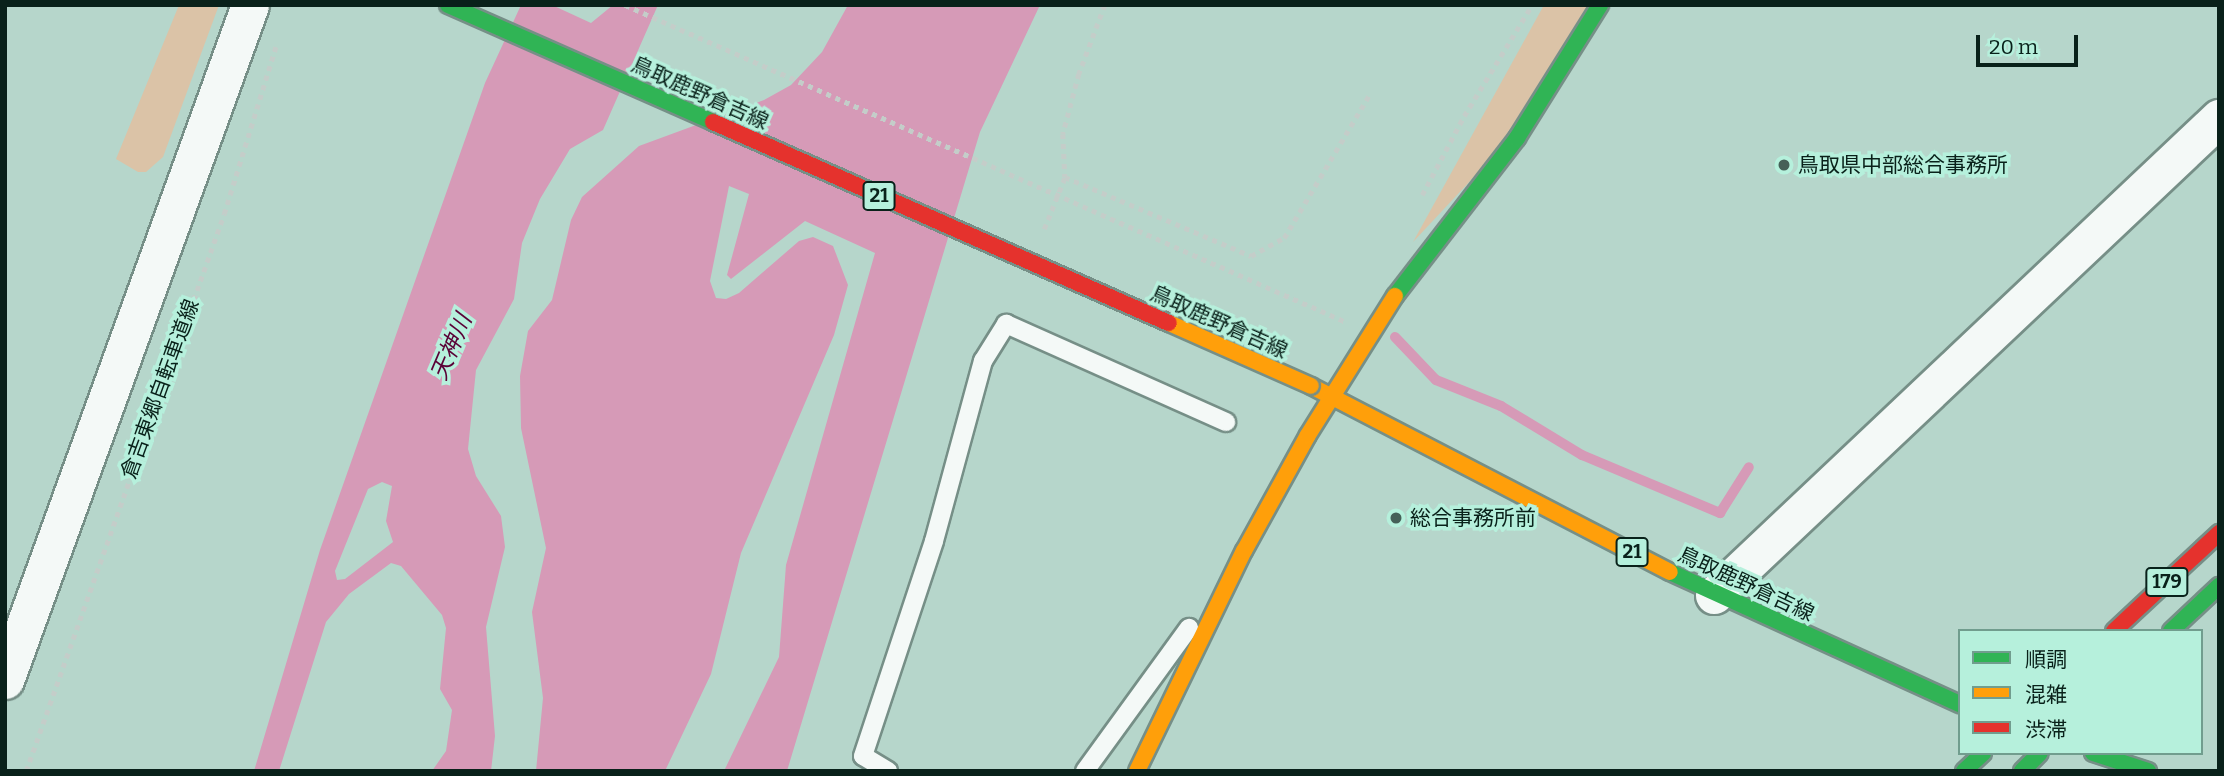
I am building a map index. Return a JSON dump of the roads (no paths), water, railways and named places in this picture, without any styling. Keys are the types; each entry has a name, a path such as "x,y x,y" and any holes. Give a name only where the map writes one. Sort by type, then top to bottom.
{"main road":[{"name":"鳥取鹿野倉吉線","path":"448,5 1334,396 1714,595 1958,703"},
{"path":"1137,771 1244,551 1334,396 1409,274 1517,138 1600,5"},
{"name":"179","path":"2116,629 2219,533"},
{"name":"179","path":"2173,629 2219,586"},
{"path":"1964,771 1981,755"},
{"path":"2022,771 2038,755"},
{"path":"2099,755 2148,771"}],"street":[{"path":"7,670 250,5"},
{"path":"1714,595 2219,118"}],"lane":[{"path":"888,771 860,763 934,541 983,361 1006,324 1227,422"},
{"path":"1086,771 1244,551"}],"water":[{"name":"天神川","path":"521,5 552,5 591,23 613,5 658,5 603,130 570,149 540,199 522,243 514,299 476,370 468,449 476,476 501,516 505,547 486,627 495,736 491,771 432,771 446,751 452,710 440,689 446,628 442,615 401,566 391,563 349,594 326,622 279,771 254,771 320,550 485,83","holes":["382,482 392,486 386,521 393,542 345,579 337,580 335,571 368,489"]},
{"path":"848,5 1040,5 980,132 787,771 724,771 779,657 786,565 875,253 805,221 731,279 727,275 749,194 729,186 710,281 716,298 726,299 739,293 799,241 813,237 833,246 848,285 834,335 741,553 711,674 665,771 536,771 543,698 532,612 546,548 521,428 520,376 528,331 552,300 571,220 582,197 639,146 764,100 791,85 822,52"}],"waterway":[{"path":"1395,337 1436,380 1501,406 1582,455 1720,513 1749,467"}],"place":[{"name":"鳥取県中部総合事務所","path":"1784,165"},
{"name":"総合事務所前","path":"1396,518"}]}
